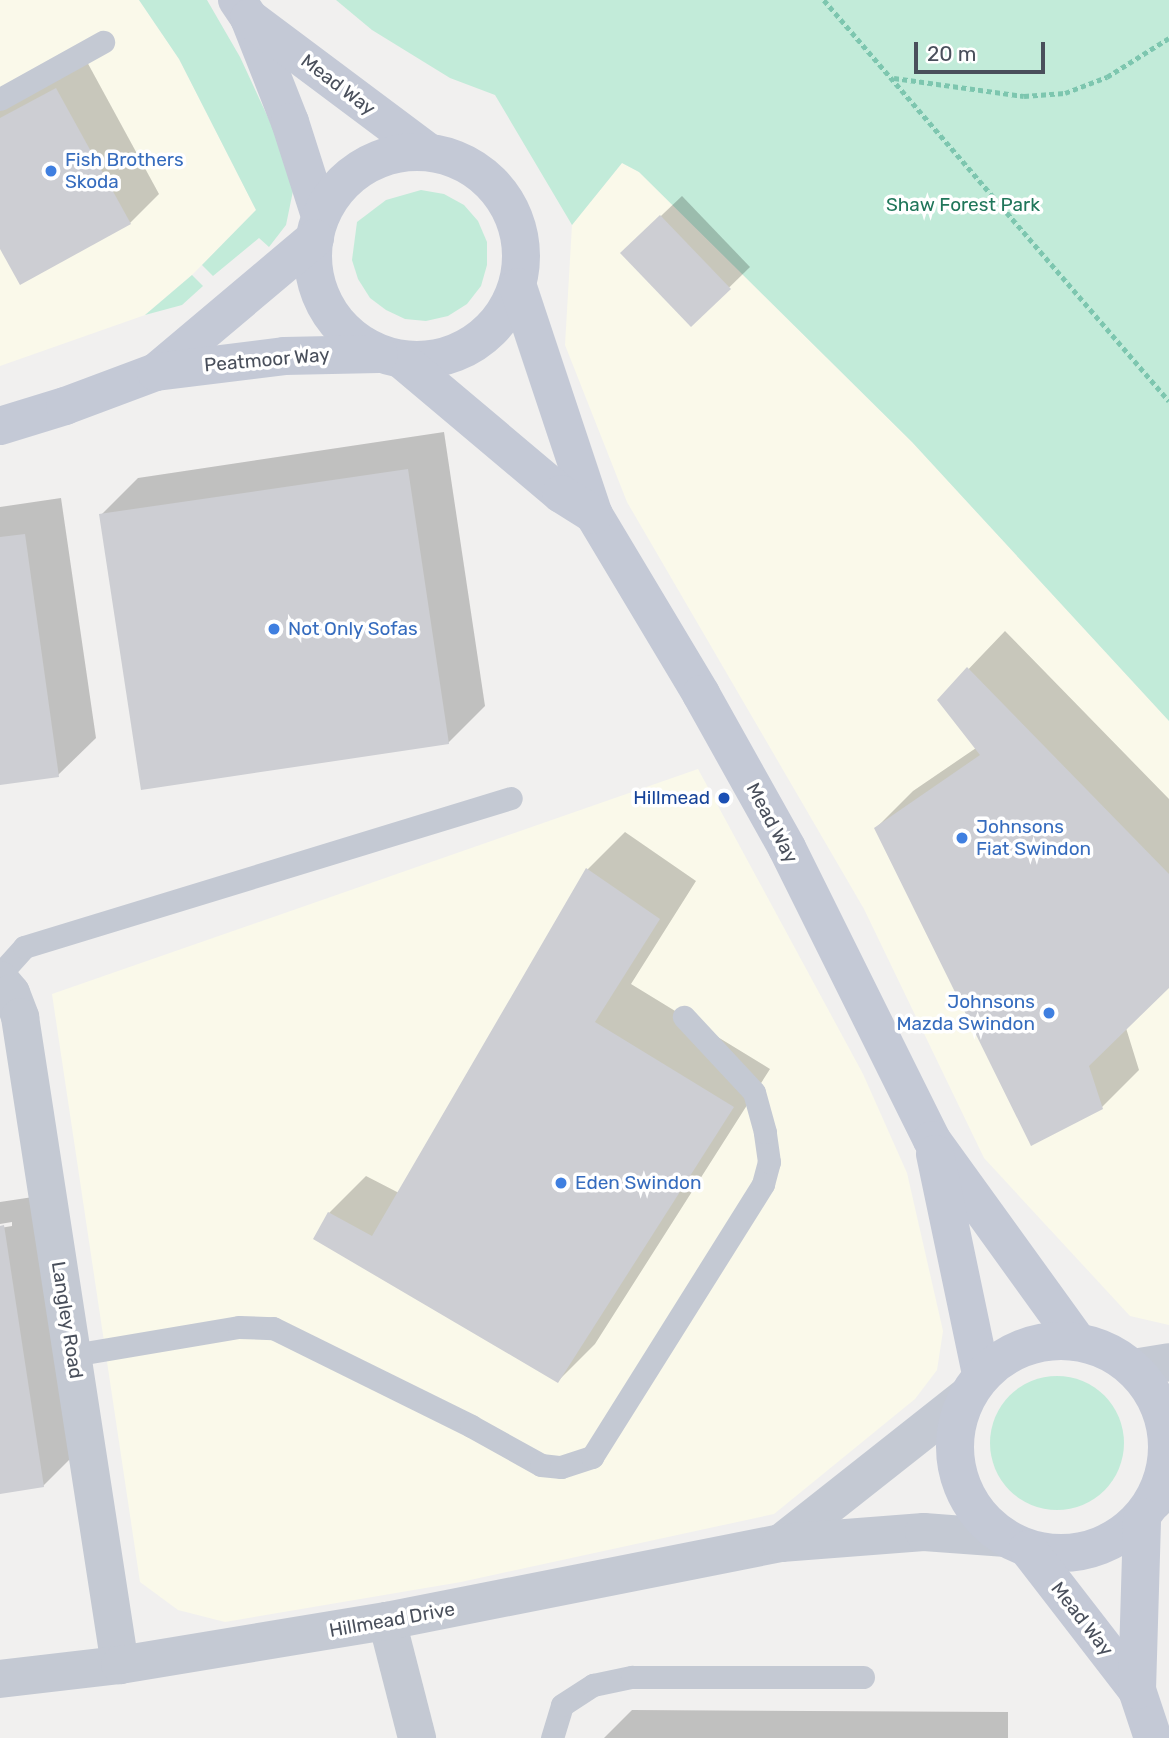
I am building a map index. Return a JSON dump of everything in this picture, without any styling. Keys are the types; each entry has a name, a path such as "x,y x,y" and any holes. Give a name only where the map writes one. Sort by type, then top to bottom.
{"main road":[{"name":"Mead Way","path":"243,9 427,151"},
{"name":"Mead Way","path":"243,9 290,122 317,227"},
{"path":"427,151 459,159 487,177 507,200 519,227 523,257 518,287 504,315 483,338 456,353 425,361 390,357 359,343 332,318 317,286 312,250 317,227 338,187 363,166 394,153 427,151"},
{"name":"Peatmoor Way","path":"156,372 317,227"},
{"name":"Mead Way","path":"518,287 593,516 701,694 787,848 932,1140 1077,1341"},
{"name":"Peatmoor Way","path":"0,426 65,406 156,372 284,356 390,357"},
{"name":"Mead Way","path":"390,357 561,494 593,516"},
{"name":"Mead Way","path":"932,1140 974,1386"},
{"path":"1077,1341 1151,1365 1156,1397 1167,1432 1166,1468 1155,1502 1118,1538 1090,1550 1059,1554 1016,1543 979,1517 960,1479 954,1459 956,1427 974,1386 1009,1354 1042,1342 1077,1341"},
{"name":"Mead Way","path":"1137,1690 1155,1502"},
{"name":"Mead Way","path":"1016,1543 1137,1690 1153,1738"}],"street":[{"name":"Langley Road","path":"0,980 18,1005 120,1665"},
{"name":"Hillmead Drive","path":"781,1543 974,1386"},
{"name":"Hillmead Drive","path":"0,1679 120,1665 387,1621 781,1543 924,1532 1016,1543"},
{"path":"387,1621 417,1738"}],"lane":[{"path":"0,99 103,42"},
{"path":"0,974 24,947 511,798"},
{"path":"72,1354 239,1327 273,1328 471,1426 541,1465 561,1467 592,1457 763,1184 769,1162 765,1132 754,1092 684,1017"},
{"path":"552,1738 562,1705 593,1685 632,1677 863,1677"}],"path":[{"path":"824,0 1169,401"},
{"path":"893,78 1024,96 1065,93 1107,77 1169,38"}],"shaded area":[{"path":"0,0 139,0 179,59 256,210 192,275 145,315 0,366"},
{"path":"622,163 639,172 912,442 1169,721 1169,1325 1130,1316 984,1158 864,909 627,502 565,345 572,225"},
{"path":"698,769 863,1074 907,1173 943,1331 937,1370 915,1399 774,1514 461,1582 225,1622 178,1610 140,1582 52,994"}],"green space":[{"path":"139,0 207,0 240,57 285,154 293,191 286,225 269,247 259,238 213,276 202,265 256,210 179,59"},
{"name":"Shaw Forest Park","path":"336,0 1169,0 1169,721 912,442 639,172 622,163 572,225 495,95 450,78 372,30"},
{"path":"421,190 444,194 464,205 478,221 487,242 487,265 481,286 467,304 448,316 426,321 405,319 370,298 358,279 352,260 357,222 386,200"},
{"path":"192,275 203,286 182,305 145,315"},
{"path":"1057,1376 1083,1381 1104,1396 1119,1417 1124,1443 1119,1469 1104,1490 1083,1505 1057,1510 1031,1505 1010,1490 995,1469 990,1443 995,1417 1010,1396 1031,1381"}],"building":[{"name":"Fish Brothers Skoda","path":"56,88 131,224 20,285 0,249 0,118"},
{"path":"660,215 731,289 691,327 620,253"},
{"name":"Not Only Sofas","path":"408,469 449,744 141,790 99,514"},
{"path":"25,534 59,777 0,785 0,537"},
{"path":"967,667 1169,874 1169,988 1089,1066 1103,1109 1031,1146 874,828 980,755 937,700"},
{"path":"586,868 660,919 595,1022 734,1107 558,1383 313,1239 328,1212 372,1236"},
{"path":"4,1225 44,1487 0,1494 0,1226"}],"place":[{"name":"Fish Brothers Skoda","path":"51,171"},
{"name":"Not Only Sofas","path":"274,629"},
{"name":"Hillmead","path":"724,798"},
{"name":"Johnsons Fiat Swindon","path":"962,838"},
{"name":"Johnsons Mazda Swindon","path":"1049,1013"},
{"name":"Eden Swindon","path":"561,1183"}]}
